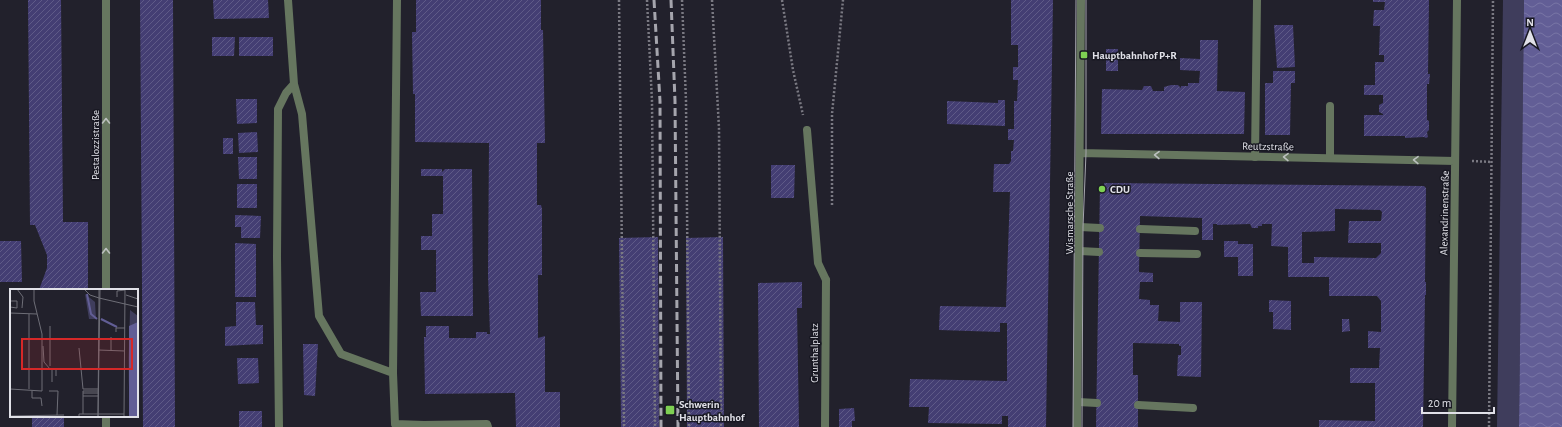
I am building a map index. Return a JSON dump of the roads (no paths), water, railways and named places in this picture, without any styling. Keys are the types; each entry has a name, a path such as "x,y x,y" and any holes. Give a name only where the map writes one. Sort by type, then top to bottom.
{"street":[{"name":"Pestalozzistraße","path":"106,0 106,289"},
{"path":"288,0 294,84 302,114 319,316 341,354 393,373"},
{"path":"397,0 393,373 395,424 424,426 488,424 488,427"},
{"name":"Wismarsche Straße","path":"1077,427 1080,252 1081,0"},
{"path":"1255,156 1257,0"},
{"name":"Alexandrinenstraße","path":"1452,427 1457,0"},
{"path":"279,427 277,257 278,109 286,92 294,84"},
{"path":"1330,106 1330,158"},
{"name":"Grunthalplatz","path":"807,130 818,263 826,280 825,427"},
{"name":"Reutzstraße","path":"1080,153 1456,160"},
{"path":"1080,227 1100,228"},
{"path":"1140,229 1195,231"},
{"path":"1080,252 1099,252"},
{"path":"1140,253 1197,254"},
{"path":"1078,402 1097,403"},
{"path":"1138,405 1193,408"}],"water":[{"path":"1524,0 1562,0 1562,427 1519,427"}],"tram line":[{"path":"1073,427 1076,0"},
{"path":"1082,427 1083,227 1086,153 1086,0"}],"railway":[{"path":"654,0 660,101 661,427"},
{"path":"671,0 675,101 678,427"}],"place":[{"name":"Hauptbahnhof P+R","path":"1084,55"},
{"name":"CDU","path":"1102,189"},
{"name":"Schwerin Hauptbahnhof","path":"670,410"}]}
